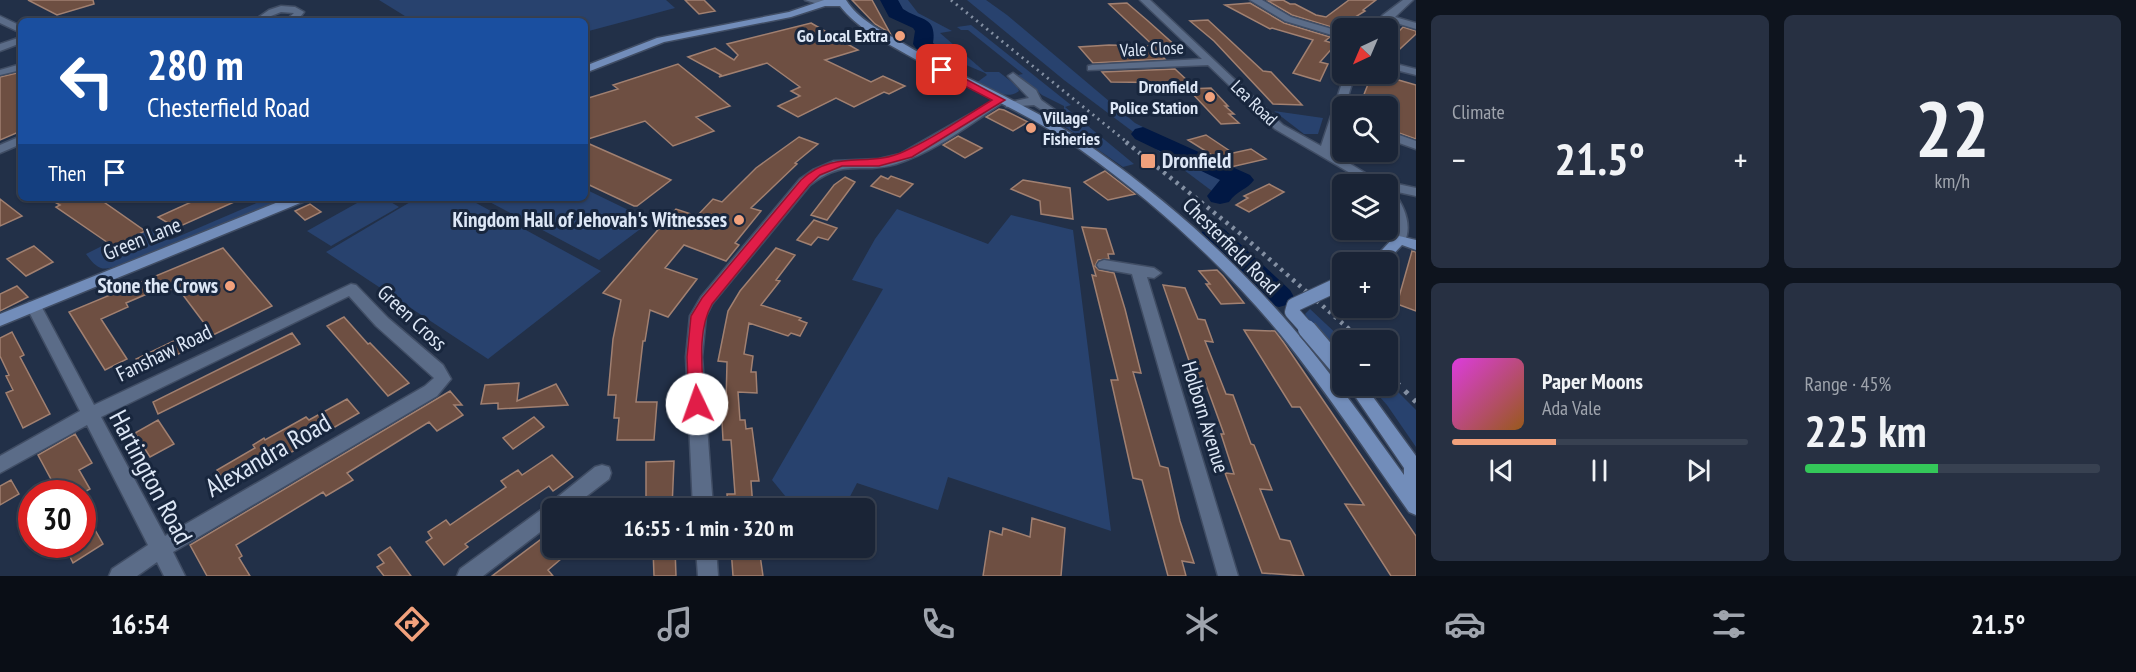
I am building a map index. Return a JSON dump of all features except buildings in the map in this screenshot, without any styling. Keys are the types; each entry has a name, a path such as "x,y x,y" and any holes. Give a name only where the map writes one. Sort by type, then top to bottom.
{"main road":[{"path":"588,69 661,40 797,12 824,3 842,2"},
{"name":"Chesterfield Road","path":"842,2 872,28 918,57 1046,123 1120,174 1184,226 1226,266 1286,331 1416,506"},
{"name":"Green Lane","path":"0,320 293,201"},
{"path":"1388,252 1399,240 1416,245"},
{"path":"1332,288 1294,305 1292,312 1332,358"},
{"path":"1364,396 1413,466 1416,506"}],"street":[{"path":"810,0 824,3"},
{"name":"Lea Road","path":"1145,0 1213,62 1264,115 1289,134 1359,174"},
{"path":"1255,0 1288,19 1332,32"},
{"path":"1386,17 1408,0"},
{"path":"264,18 276,11 293,9 299,12 295,18"},
{"path":"1386,17 1416,26"},
{"path":"2,22 18,29"},
{"path":"0,48 18,41"},
{"name":"Vale Close","path":"1092,68 1213,62"},
{"path":"4,74 18,68"},
{"path":"1398,68 1416,72"},
{"path":"1013,76 1032,92 1036,101 1051,112 1051,117 1046,123"},
{"path":"702,498 694,357 698,316 706,301 805,182 816,172 840,163 885,162 908,154 1005,102 1036,101"},
{"path":"1324,154 1332,138"},
{"path":"1398,139 1416,145"},
{"path":"0,149 18,141"},
{"path":"1398,188 1416,192"},
{"path":"1398,213 1402,227 1399,240"},
{"name":"Holborn Avenue","path":"1104,265 1146,272 1228,576"},
{"name":"Green Cross","path":"351,289 382,322 436,369 443,380"},
{"name":"Fanshaw Road","path":"0,465 89,415 351,289"},
{"name":"Hartington Road","path":"34,306 175,576"},
{"name":"Alexandra Road","path":"119,576 160,549 431,391 443,380"},
{"path":"570,498 602,473"},
{"path":"467,576 542,520"},
{"path":"707,558 708,576"}],"shaded area":[{"path":"379,0 666,0 675,8 588,31 588,18 408,18"},
{"path":"889,0 908,0 918,13 952,31 940,33 985,72 999,72 1017,86 1019,91 1008,95 991,91 976,83 987,75 985,73 959,62 953,64 930,51 923,44 925,31 921,24 896,13"},
{"path":"967,0 986,0 1007,15 1135,123 1250,182 1224,200 1064,80"},
{"path":"971,25 1071,105 1065,107 1134,164 1123,167 1064,126 1064,106 1042,95 1018,75 1023,74 968,30 961,30 957,27"},
{"path":"1274,111 1323,118 1318,134 1304,134"},
{"path":"588,190 651,221 599,260 488,201 588,201"},
{"path":"261,201 278,201 111,268 99,267 86,254 108,243 114,246 150,229 169,240"},
{"path":"361,201 389,201 399,207 331,246 307,231"},
{"path":"412,201 473,201 601,271 488,359 326,252"},
{"path":"897,209 988,244 1011,215 1073,230 1111,531 948,477 938,510 857,483 849,498 787,498 772,480 883,289 852,280 875,239"},
{"path":"1310,309 1332,330 1332,346 1310,323 1305,314"},
{"path":"1398,392 1416,410 1416,447 1379,396 1398,396"}],"waterway":[{"path":"889,0 896,13 921,24 925,31 923,44 930,51 953,64"},
{"path":"1143,134 1241,180 1227,186 1220,196"},
{"path":"1214,235 1279,297"}],"railway":[{"path":"951,0 1128,143"},
{"path":"1126,142 1242,235 1350,330"},
{"path":"1398,384 1416,402"}],"place":[{"name":"Go Local Extra","path":"900,36"},
{"name":"Dronfield Police Station","path":"1210,97"},
{"name":"Village Fisheries","path":"1031,128"},
{"name":"Dronfield","path":"1148,161"},
{"name":"Kingdom Hall of Jehovah's Witnesses","path":"739,220"},
{"name":"Stone the Crows","path":"230,286"}],"route":[{"path":"697,404 694,357 698,316 706,301 805,182 816,172 840,163 891,161 908,154 1000,100 942,70"}]}
